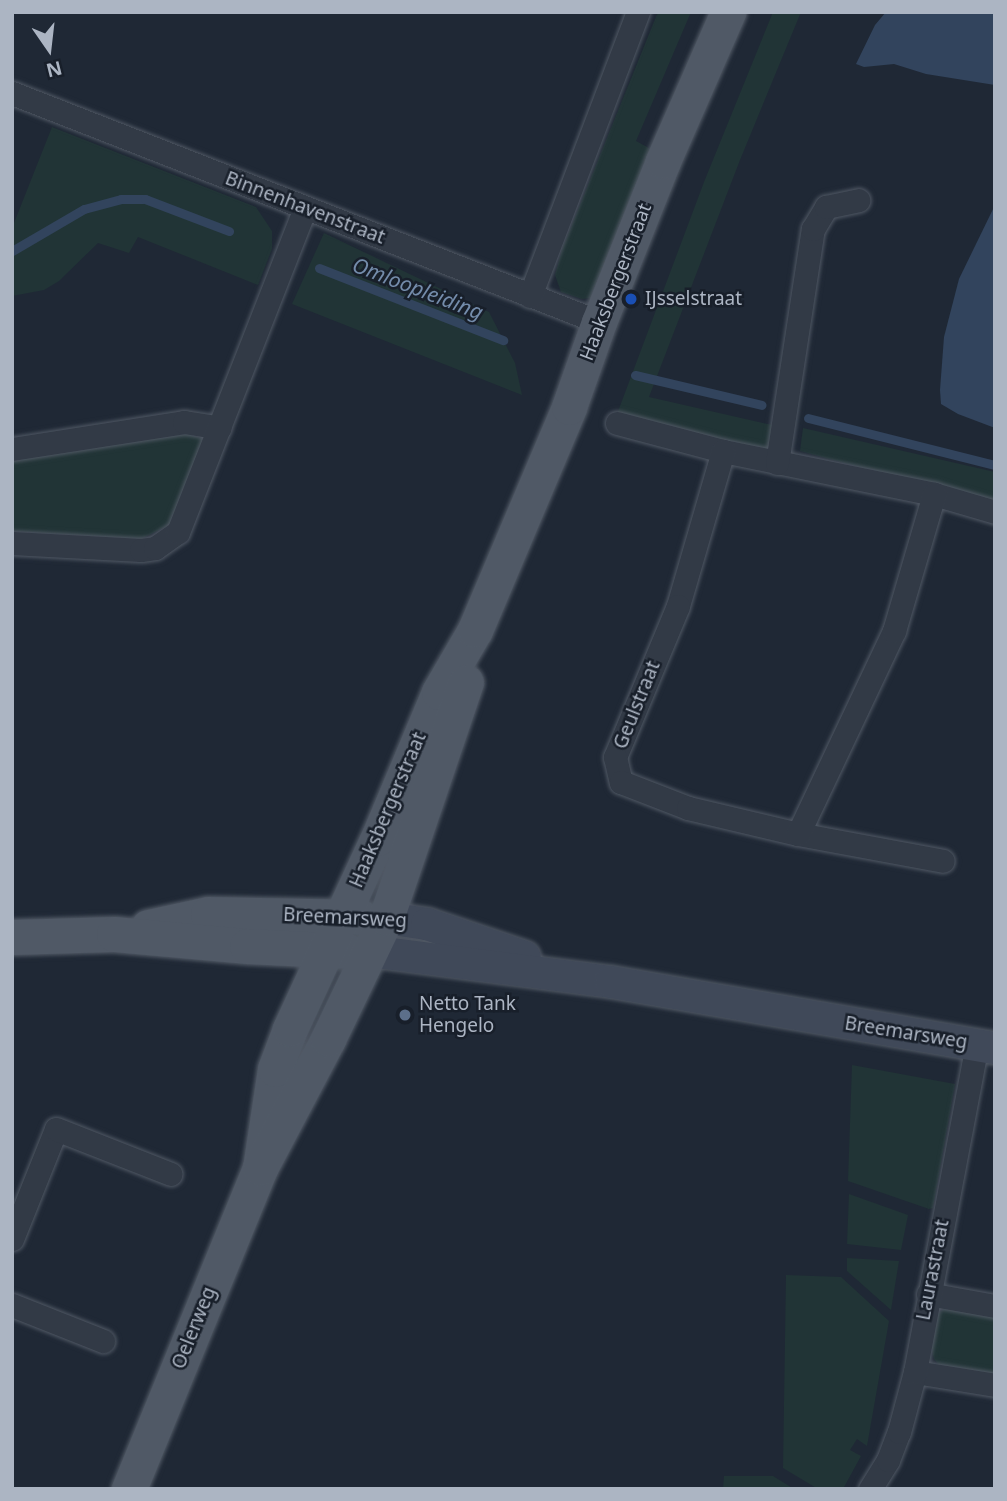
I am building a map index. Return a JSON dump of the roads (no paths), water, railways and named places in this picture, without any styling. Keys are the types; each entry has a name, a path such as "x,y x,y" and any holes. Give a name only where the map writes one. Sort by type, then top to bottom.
{"main road":[{"name":"Haaksbergerstraat","path":"341,916 439,692 475,630 569,407 598,322 728,12"},
{"name":"Haaksbergerstraat","path":"386,918 464,688 475,630"},
{"name":"Breemarsweg","path":"114,934 208,914 386,918"},
{"name":"Oelerweg","path":"260,1168 275,1069 341,916"},
{"name":"Oelerweg","path":"129,1489 260,1168 328,1039 386,918"},
{"name":"Breemarsweg","path":"12,937 114,934 369,951"}],"street":[{"path":"530,296 638,12"},
{"name":"Binnenhavenstraat","path":"12,93 598,322"},
{"path":"777,463 813,229 827,207 858,201"},
{"path":"12,543 141,550 166,542 178,532 305,208"},
{"path":"12,449 184,422 220,428"},
{"path":"617,423 723,452 934,494 995,512"},
{"name":"Geulstraat","path":"723,452 678,606 615,757 621,782 688,808 798,834 943,861"},
{"path":"798,834 894,632 934,494"},
{"name":"Breemarsweg","path":"386,918 426,924 611,982"},
{"name":"Breemarsweg","path":"369,951 611,982 986,1046"},
{"name":"Laurastraat","path":"870,1489 888,1460 900,1432 915,1372 928,1294 986,1046"},
{"path":"12,1239 57,1129 171,1174"},
{"path":"928,1294 995,1306"},
{"path":"12,1305 103,1341"},
{"path":"915,1372 995,1385"}],"water":[{"path":"886,12 995,12 995,85 926,74 894,64 864,67 856,64 875,25"},
{"path":"995,205 995,428 958,414 941,404 940,390 944,337 959,279"}],"waterway":[{"name":"Omloopleiding","path":"12,251 84,209 121,199 145,199 229,231"},
{"name":"Omloopleiding","path":"319,268 503,340"},
{"name":"Omloopleiding","path":"635,375 762,405"},
{"name":"Omloopleiding","path":"808,418 995,465"}],"place":[{"name":"IJsselstraat","path":"631,299"},
{"name":"Netto Tank Hengelo","path":"405,1015"}]}
